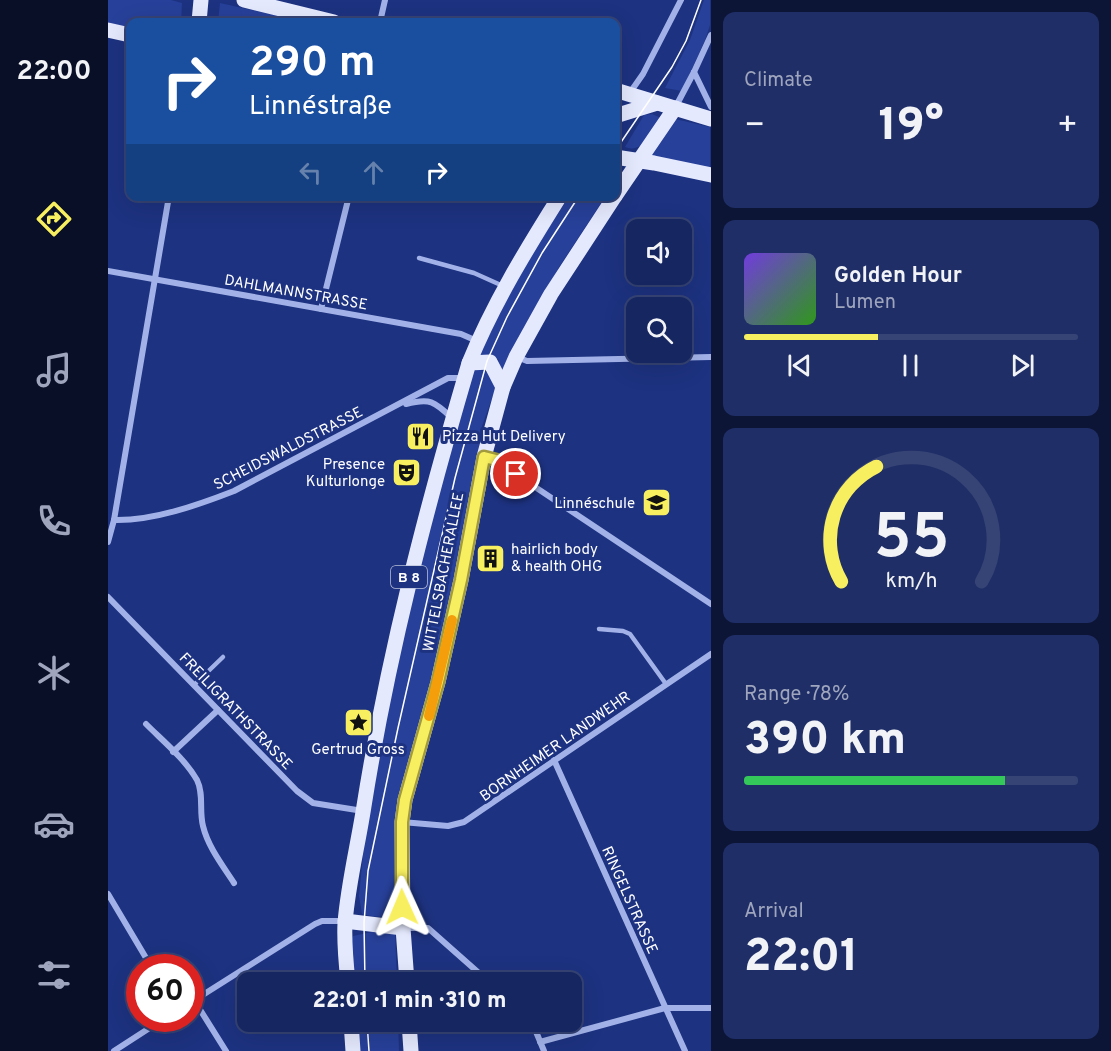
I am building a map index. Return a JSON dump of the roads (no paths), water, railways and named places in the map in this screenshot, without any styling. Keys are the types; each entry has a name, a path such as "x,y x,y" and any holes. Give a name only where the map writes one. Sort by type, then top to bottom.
{"main road":[{"path":"199,18 201,0"},
{"path":"244,0 318,18"},
{"path":"108,30 126,34"},
{"path":"622,92 711,119"},
{"path":"620,114 657,103"},
{"name":"WITTELSBACHERALLEE","path":"620,188 675,108"},
{"path":"620,158 711,175"},
{"name":"WITTELSBACHERALLEE","path":"347,972 345,921 396,632 416,548 469,363 506,287 557,201"},
{"name":"WITTELSBACHERALLEE","path":"406,972 403,928 402,822 405,800 441,671 484,457 503,387 516,357 551,294 612,201"},
{"path":"469,363 490,362 503,387"},
{"path":"345,921 403,928"},
{"path":"352,1032 353,1051"},
{"path":"410,1032 411,1051"}],"street":[{"path":"381,18 385,0"},
{"path":"622,92 643,74 681,0"},
{"name":"WITTELSBACHERALLEE","path":"675,108 711,35"},
{"path":"694,72 711,107"},
{"path":"108,542 114,520 168,201"},
{"path":"321,309 349,201"},
{"name":"DAHLMANNSTRASSE","path":"108,271 461,334 478,341"},
{"path":"516,357 526,361 711,357"},
{"name":"SCHEIDSWALDSTRASSE","path":"114,520 128,520 197,505 225,494 400,405 448,378 465,378"},
{"name":"SCHEIDSWALDSTRASSE","path":"400,405 424,400 432,401 453,418"},
{"path":"484,457 496,460 711,604"},
{"name":"FREILIGRATHSTRASSE","path":"108,597 306,799 363,811"},
{"name":"BORNHEIMER LANDWEHR","path":"402,822 447,826 464,822 711,654"},
{"path":"173,752 218,710"},
{"path":"146,724 196,778 199,786 203,828 234,884"},
{"name":"RINGELSTRASSE","path":"554,760 685,1051"},
{"path":"108,894 144,954"},
{"path":"204,993 315,924 322,921 345,921"},
{"path":"403,928 428,928 478,972"},
{"path":"540,1042 665,1008 711,1008"},
{"path":"204,1019 226,1051"},
{"path":"116,1051 144,1032"},
{"path":"536,1032 544,1051"}],"lane":[{"path":"419,258 474,273 506,287"},
{"path":"599,629 623,631 630,634 666,684"},
{"path":"194,685 223,657"}],"tram line":[{"path":"620,144 672,67 686,41 701,0"},
{"path":"365,972 364,923 368,871 455,478 487,361 507,317 542,253 576,201"},
{"path":"368,1032 369,1051"}],"place":[{"name":"Pizza Hut Delivery","path":"421,436"},
{"name":"Presence Kulturlonge","path":"406,473"},
{"name":"Linnéschule","path":"656,503"},
{"name":"hairlich body & health OHG","path":"490,558"},
{"name":"Gertrud Gross","path":"358,722"}]}
